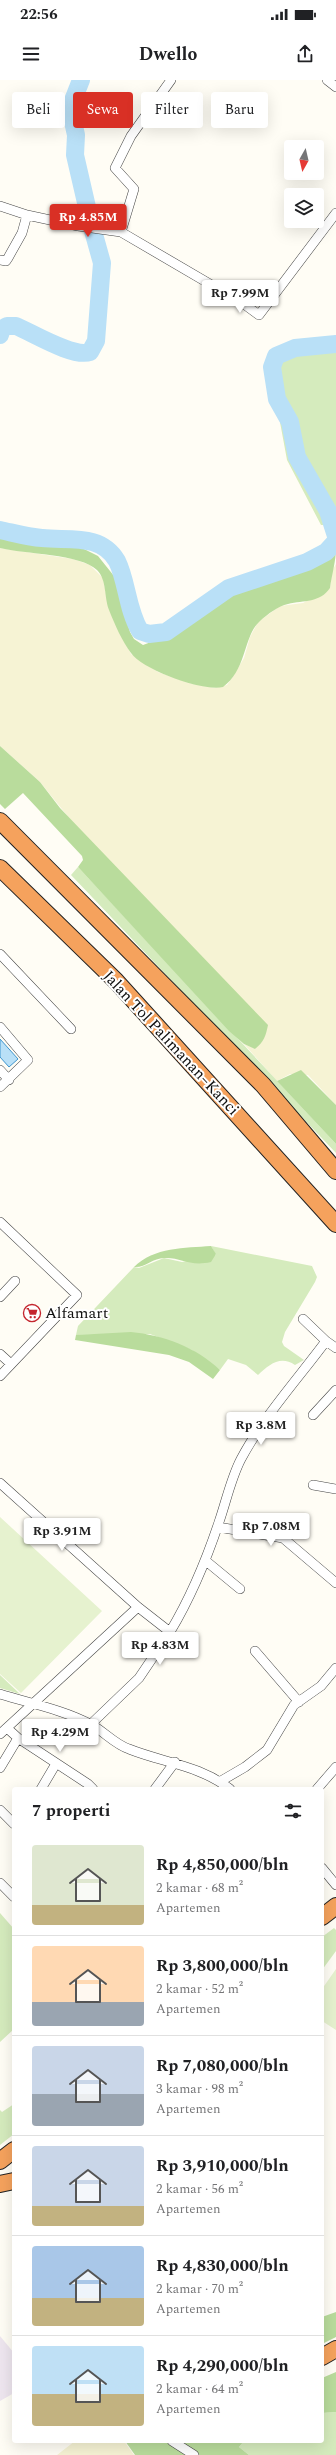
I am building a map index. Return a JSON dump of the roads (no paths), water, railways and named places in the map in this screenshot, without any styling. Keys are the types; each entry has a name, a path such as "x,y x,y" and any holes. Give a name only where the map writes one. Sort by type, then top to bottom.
{"highway":[{"name":"Jalan Tol Palimanan–Kanci","path":"0,820 263,1085 336,1171"},
{"name":"Jalan Tol Palimanan–Kanci","path":"0,868 116,981 336,1224"},
{"path":"263,1085 336,1160"},
{"path":"324,1915 336,1906"},
{"path":"0,2161 12,2152"},
{"path":"0,2184 12,2181"},
{"path":"324,2355 336,2350"},
{"path":"324,2363 336,2357"}],"street":[{"path":"121,232 134,189 114,168 131,136 171,80"},
{"path":"327,80 336,87"},
{"path":"0,206 27,215 78,226 121,232 244,304 259,315 336,213"},
{"path":"0,260 6,261 8,258 22,233 27,215"},
{"path":"0,954 71,1029"},
{"path":"0,1027 28,1060 0,1087"},
{"path":"0,1070 11,1078"},
{"path":"0,1222 76,1295 0,1376"},
{"path":"1,1296 15,1281"},
{"path":"303,1319 326,1341 336,1348"},
{"path":"91,1724 139,1678 190,1600 206,1561 241,1459 258,1429 326,1341"},
{"path":"0,1354 11,1364"},
{"path":"312,1415 336,1390"},
{"path":"0,1483 138,1607 170,1632"},
{"path":"313,1485 336,1489"},
{"path":"218,1527 283,1538 306,1555 336,1583"},
{"path":"206,1561 240,1589"},
{"path":"0,1734 138,1607"},
{"path":"254,1651 299,1702"},
{"path":"220,1782 245,1767 267,1750 281,1728 287,1713 321,1686 336,1668"},
{"path":"0,1694 91,1724 127,1749 150,1758 175,1762 199,1770 227,1787"},
{"path":"7,1728 18,1738 90,1787"},
{"path":"0,1768 18,1738"},
{"path":"156,1787 175,1762"},
{"path":"42,1787 54,1766"},
{"path":"319,1787 336,1767"},
{"path":"0,1810 12,1822"},
{"path":"324,1870 336,1885"},
{"path":"0,1883 12,1895"},
{"path":"175,2443 194,2455"}],"water":[{"path":"0,1039 18,1059 9,1067 0,1057"}],"waterway":[{"path":"0,335 1,330 7,326 16,326 53,344 83,353 90,352 96,341 102,263 90,220 75,155 76,135 70,108 81,80"},
{"path":"336,344 295,348 276,356 272,367 277,399 290,422 297,457 328,511 336,536"},
{"path":"0,530 21,535 52,539 84,540 102,546 110,552 117,561 123,577 132,614 140,631 149,634 166,632 229,588 307,562 326,552 336,541"}],"place":[{"name":"Alfamart","path":"32,1313"}]}
